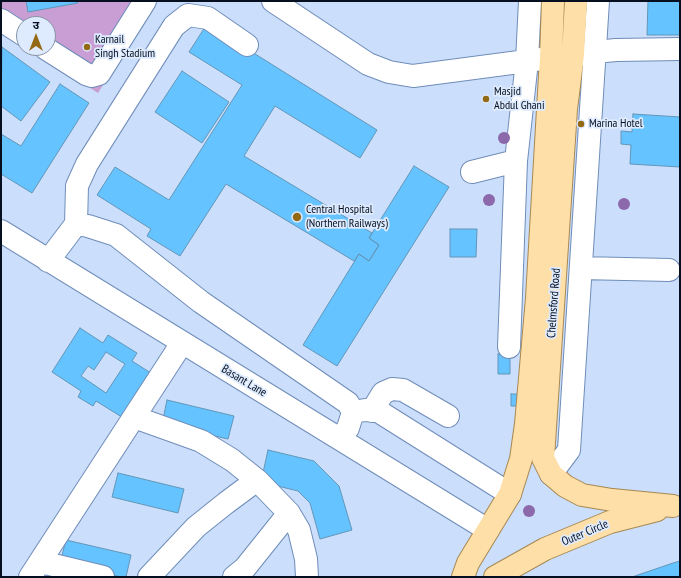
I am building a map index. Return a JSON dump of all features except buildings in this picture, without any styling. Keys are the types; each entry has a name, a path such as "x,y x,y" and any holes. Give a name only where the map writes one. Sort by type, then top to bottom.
{"main road":[{"name":"Chelmsford Road","path":"463,577 468,563 510,494 521,459 526,424 536,298 551,58 553,1"},
{"name":"Chelmsford Road","path":"547,466 566,109 573,54 576,1"},
{"path":"521,459 547,466 565,486 582,495 612,500 676,505"},
{"name":"Outer Circle","path":"502,575 545,549 610,522 676,505"}],"street":[{"path":"56,55 86,74 92,76 99,74 145,1"},
{"path":"273,1 368,64 389,72 413,76 573,54 624,49 680,49"},
{"path":"509,347 516,161 527,61 530,1"},
{"path":"547,466 569,450 598,1"},
{"path":"48,260 76,224 77,186 87,164 174,26 188,15 208,18 247,45"},
{"path":"1,20 16,30"},
{"path":"472,172 516,161"},
{"path":"76,224 88,226 116,235 202,302 348,403 363,411 378,411 510,494"},
{"name":"Basant Lane","path":"1,231 488,530"},
{"path":"581,268 669,270"},
{"path":"103,577 36,570 182,343"},
{"path":"340,439 363,411 383,393 392,389 403,390 448,416"},
{"path":"134,417 201,442 232,460 257,480 289,513 299,530 306,559 307,577"},
{"path":"149,577 196,527 257,480"},
{"path":"234,577 245,568 289,513"}],"shaded area":[{"name":"Karnail Singh Stadium","path":"1,1 156,1 98,93 39,56 56,56 56,16 16,16 16,42 1,32"}],"place":[{"name":"Karnail Singh Stadium","path":"87,47"},
{"name":"Masjid Abdul Ghani","path":"486,99"},
{"name":"Marina Hotel","path":"581,124"},
{"name":"Central Hospital (Northern Railways)","path":"297,217"}]}
